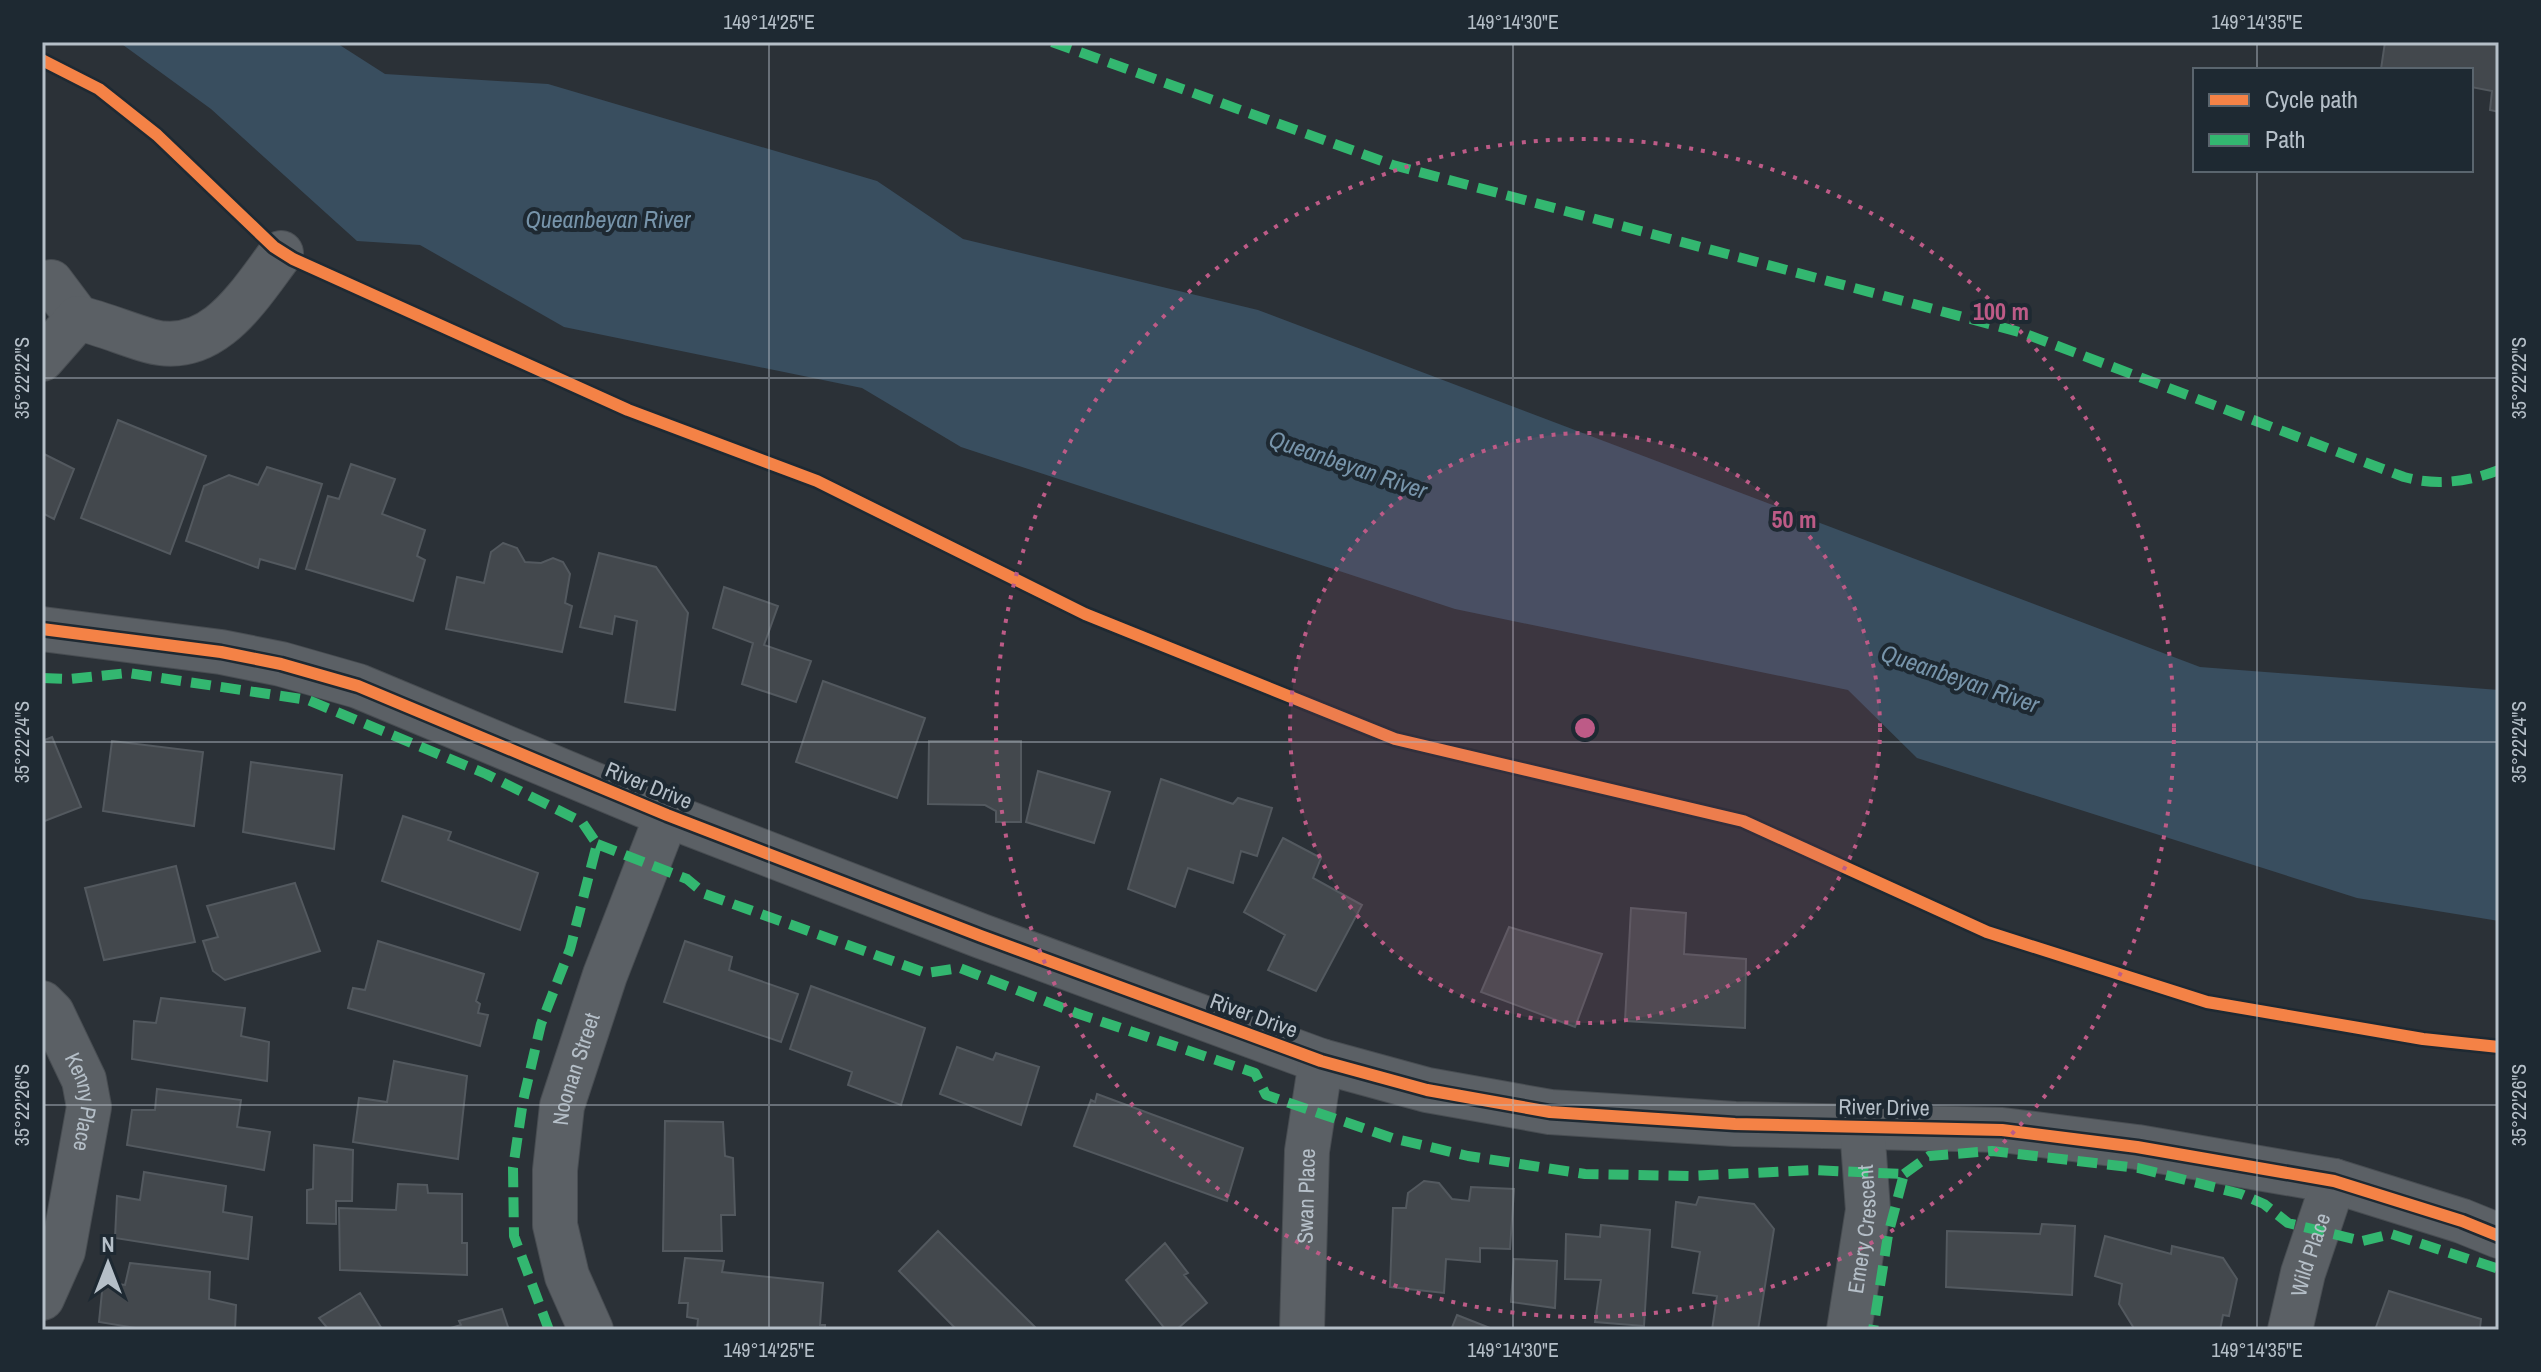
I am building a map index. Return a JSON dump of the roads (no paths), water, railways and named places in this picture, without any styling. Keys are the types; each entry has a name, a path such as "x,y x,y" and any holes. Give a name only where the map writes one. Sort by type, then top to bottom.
{"street":[{"path":"51,282 78,318 118,328 149,341 190,342 209,333 231,316 281,253"},
{"path":"42,359 78,318"},
{"name":"River Drive","path":"42,629 221,652 281,664 358,686 667,815 966,931 1321,1061 1427,1090 1550,1112 1735,1124 2002,1130 2137,1147 2334,1181 2462,1221 2499,1236"},
{"name":"Noonan Street","path":"591,1330 567,1276 555,1225 555,1170 562,1106 605,975 667,815"},
{"name":"Kenny Place","path":"42,1003 52,1013 84,1080 89,1107 63,1251 42,1298"},
{"name":"Swan Place","path":"1302,1330 1307,1151 1321,1061"},
{"name":"Emery Crescent","path":"1849,1330 1868,1210 1862,1127"},
{"name":"Wild Place","path":"2290,1330 2303,1273 2334,1181"}],"water":[{"name":"Queanbeyan River","path":"119,42 335,42 385,74 548,84 877,181 963,239 1258,310 2200,667 2499,690 2499,921 2357,898 1917,758 1848,690 1455,609 961,447 862,388 564,327 420,245 357,241 211,109"}]}
